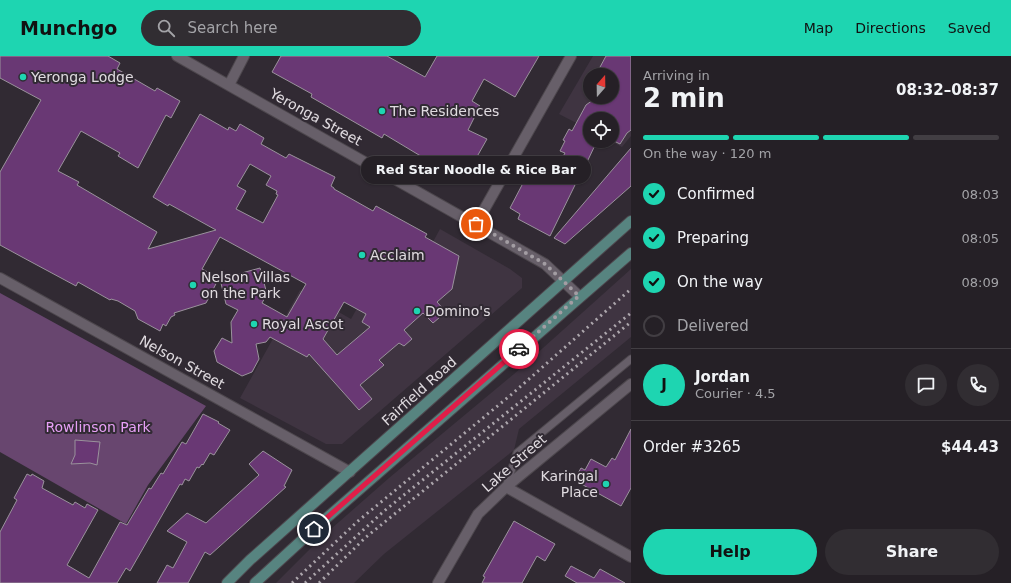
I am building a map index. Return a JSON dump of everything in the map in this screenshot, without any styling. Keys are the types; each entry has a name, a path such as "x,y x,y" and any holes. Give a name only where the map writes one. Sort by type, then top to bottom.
{"main road":[{"name":"Fairfield Road","path":"227,583 250,560 631,221"},
{"path":"255,583 314,529 631,252"}],"street":[{"name":"Yeronga Street","path":"177,56 229,84 545,264 564,280 579,296"},
{"path":"229,84 244,56"},
{"path":"476,224 571,56"},
{"name":"Nelson Street","path":"0,278 350,472"},
{"name":"Lake Street","path":"438,583 478,514 506,487 631,384"},
{"path":"506,487 631,557"}],"lane":[{"path":"506,487 517,453 631,359"}],"shaded area":[{"path":"593,56 631,56 631,136 622,147 619,145 619,112 583,112 583,126 559,114 583,73 583,104 619,104 619,68 586,68"},
{"path":"440,229 510,269 522,278 522,288 342,444 326,444 240,398 300,290 351,319 376,275 406,291"},
{"path":"631,269 631,337 519,429 514,450 384,554 354,583 276,583 323,536 389,478 514,374"}],"green space":[{"name":"Rowlinson Park","path":"0,293 206,406 148,485 126,524 0,452"}],"building":[{"path":"0,56 108,56 120,63 117,69 155,91 157,88 180,101 171,118 166,115 138,168 118,156 120,153 81,131 58,171 79,182 77,185 157,232 148,249 216,230 169,204 168,206 153,197 200,114 228,130 229,127 236,131 240,124 264,138 261,144 286,158 289,154 335,177 331,186 334,189 373,211 376,206 427,234 425,237 459,256 452,289 437,302 446,312 433,323 423,313 404,330 412,339 404,346 399,343 379,360 384,365 360,385 372,399 359,410 309,354 307,357 270,337 266,342 256,344 259,359 252,372 242,376 217,362 214,351 222,338 232,343 231,322 238,310 226,304 220,279 260,268 267,294 262,303 287,317 306,284 220,237 202,269 219,278 206,303 174,313 175,315 171,317 166,326 163,324 160,331 138,319 135,311 118,301 110,300 78,282 76,286 0,245 0,172 41,100 0,78","holes":["250,164 271,176 266,185 277,191 276,194 278,195 263,223 236,209 246,191 237,186","344,302 366,314 362,322 370,327 337,355 323,339"]},
{"path":"281,56 387,56 425,77 437,56 539,56 515,97 484,79 472,101 480,106 468,130 487,139 466,176 438,160 436,164 424,158 384,134 382,138 311,97 312,94 272,72"},
{"path":"606,56 631,56 631,130 627,133 620,144 619,112 583,112 583,148 594,148 587,162 583,160 572,184 575,185 550,236 518,219 520,214 510,208 533,164 553,174 565,153 560,151 565,141 563,140 569,129 572,131 586,105 619,104 619,68 600,68"},
{"path":"631,148 631,186 565,244 554,238"},
{"path":"203,414 219,422 218,423 230,430 214,455 210,453 203,465 202,464 199,468 197,467 189,481 185,479 182,485 180,484 130,571 126,568 117,583 0,583 0,532 17,500 14,498 27,474 31,476 32,474 44,481 42,488 73,505 75,502 85,508 87,504 98,510 67,565 89,578 120,522 127,525 149,488 151,489 161,473 163,474 182,442 186,444"},
{"name":"Karingal Place","path":"631,429 631,488 621,506 574,480 581,468 585,470 591,459 606,467 612,458 615,460"},
{"path":"75,440 100,442 97,465 90,463 71,464 75,455"},
{"path":"263,451 292,470 284,486 286,487 210,555 205,552 188,583 157,583 167,565 173,568 187,542 167,531 187,513 206,523 259,475 249,464"},
{"path":"514,521 555,544 545,561 537,556 522,583 482,583 485,577 483,576"},
{"path":"571,566 594,578 600,569 625,583 577,583 565,576"}],"railway":[{"path":"292,583 358,521 512,394 631,289"},
{"path":"305,583 384,511 631,313"},
{"path":"319,583 365,538 631,322"}],"way so far":[{"path":"476,224 545,264 564,280 579,296 519,349"}],"place":[{"name":"Yeronga Lodge","path":"23,77"},
{"name":"The Residences","path":"382,111"},
{"name":"Red Star Noodle & Rice Bar","path":"476,224"},
{"name":"Acclaim","path":"362,255"},
{"name":"Nelson Villas on the Park","path":"193,285"},
{"name":"Domino's","path":"417,311"},
{"name":"Royal Ascot","path":"254,324"},
{"name":"Karingal Place","path":"606,484"}],"route":[{"path":"314,529 519,349"}]}
